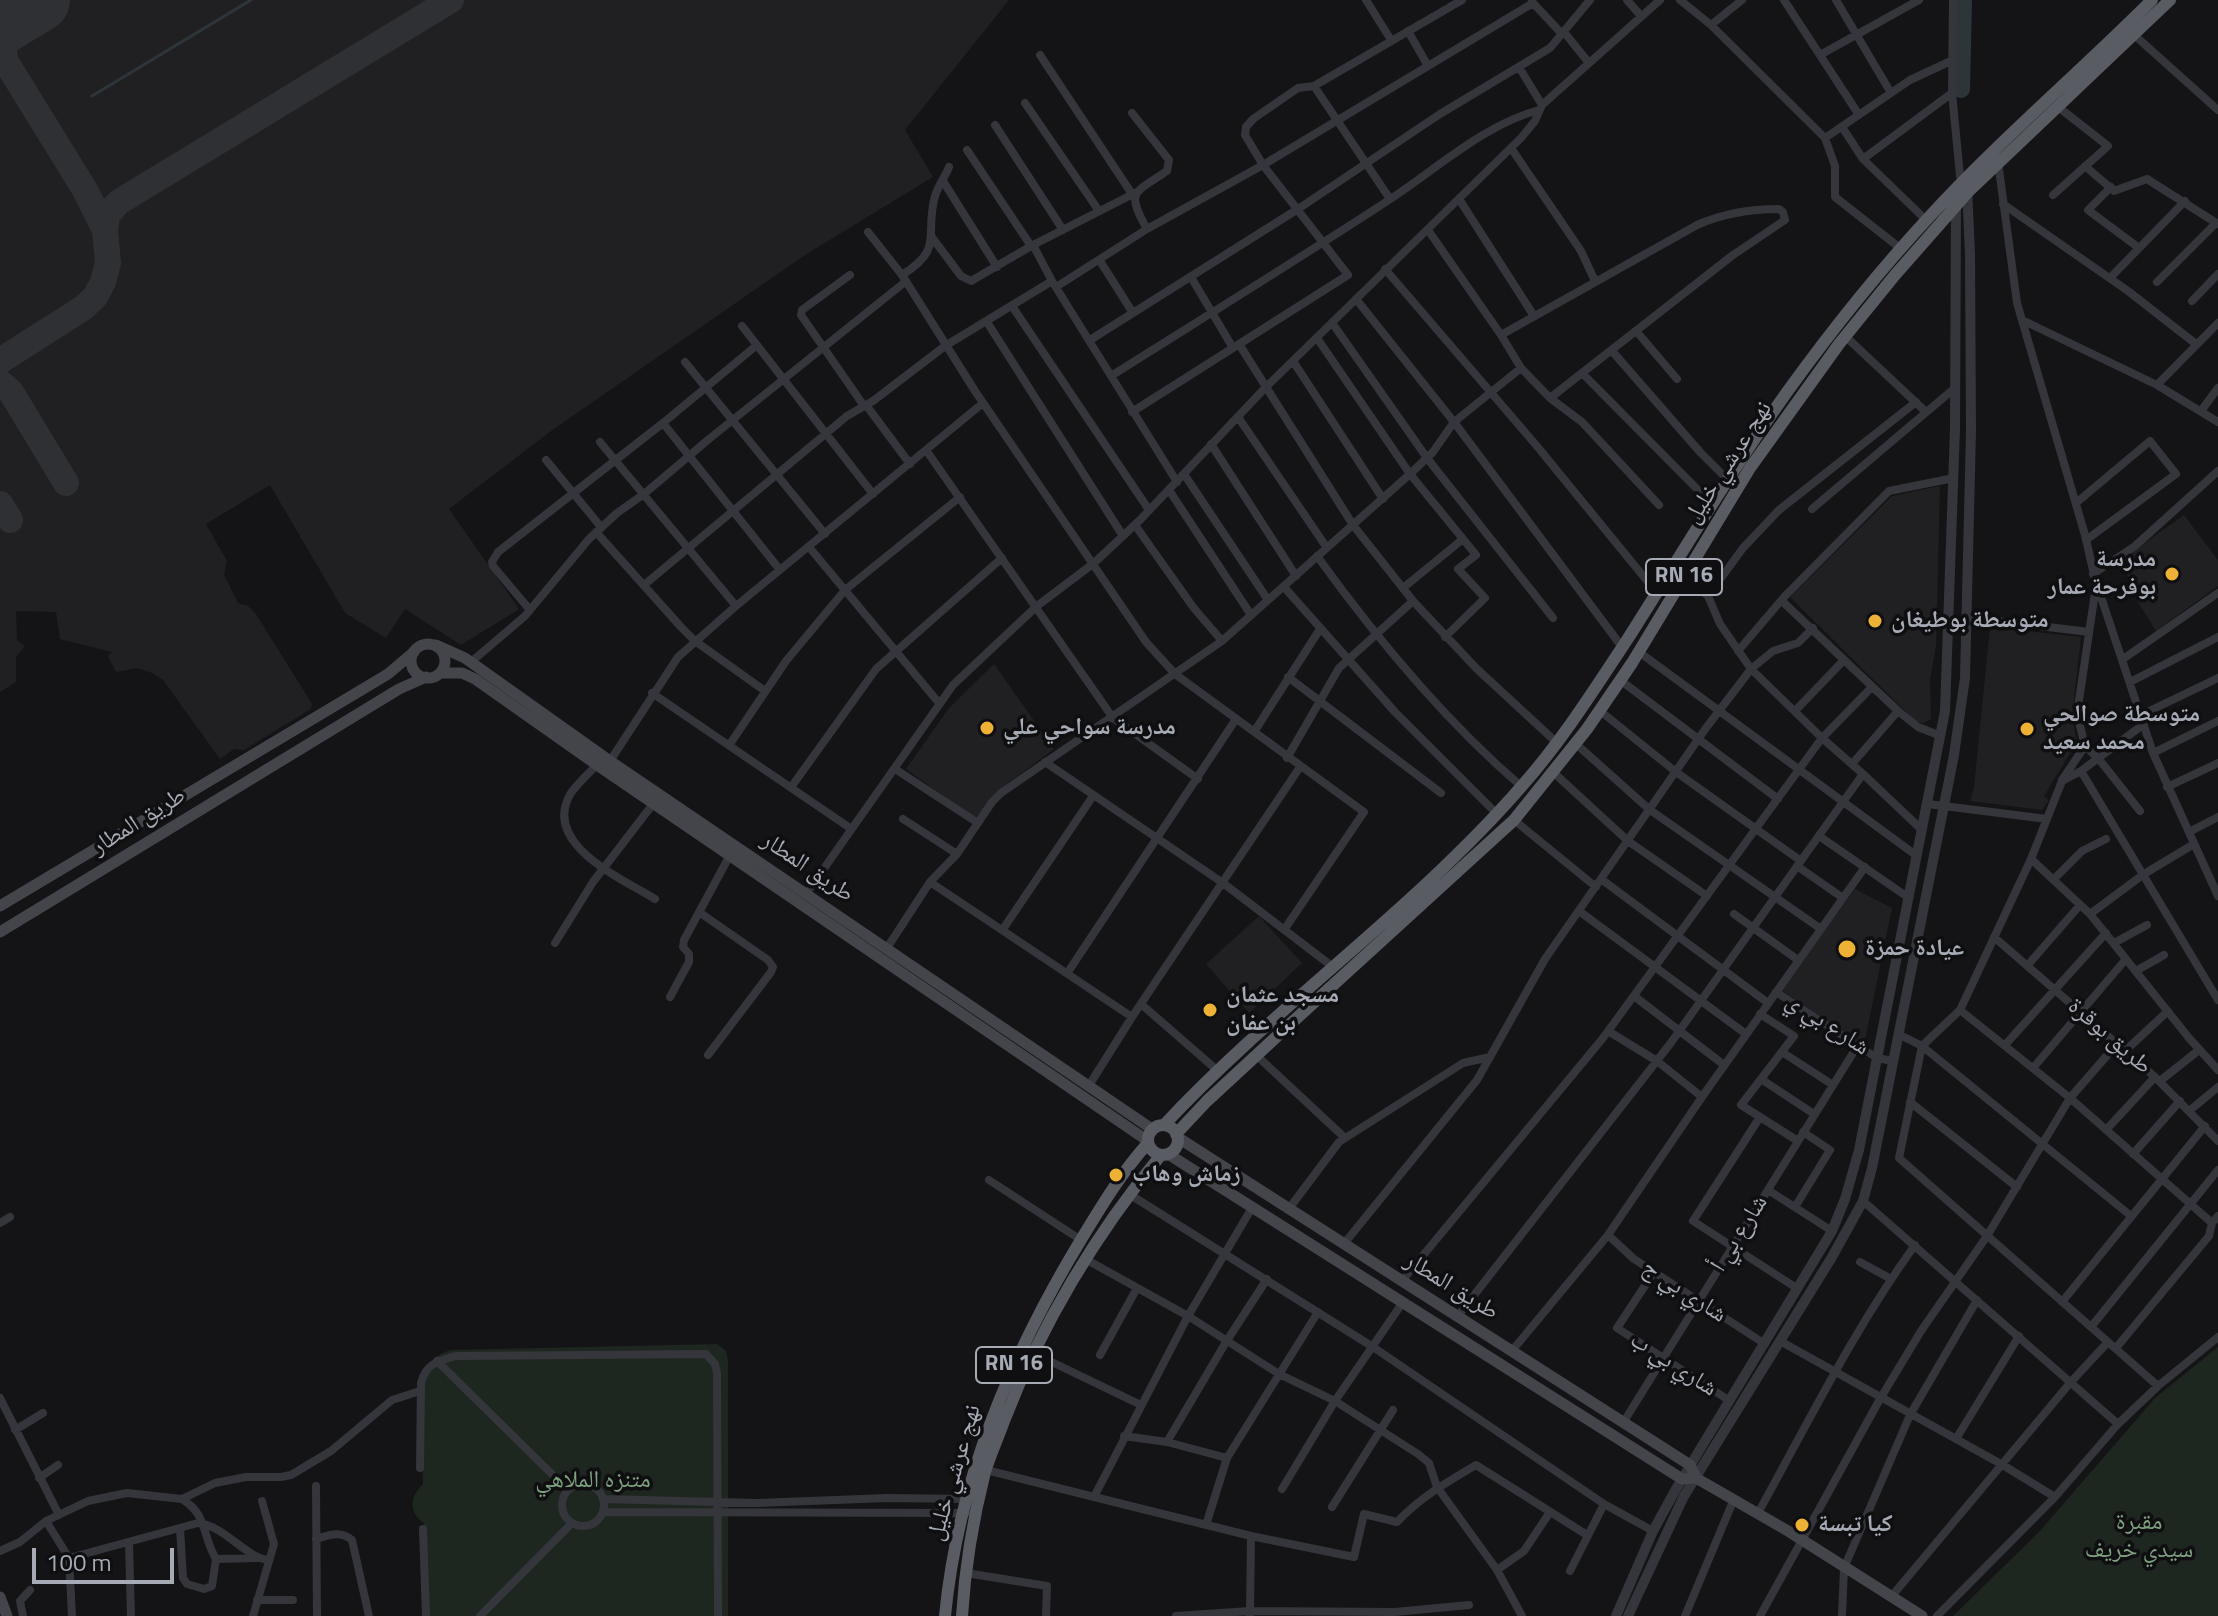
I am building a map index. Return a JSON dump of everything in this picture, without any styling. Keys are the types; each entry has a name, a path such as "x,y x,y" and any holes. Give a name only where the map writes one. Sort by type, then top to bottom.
{"highway":[{"name":"نهج عرشي خليل","path":"1177,1136 1256,1055 1514,820 1575,743 1639,652 1750,468 1801,394 1895,275 1956,207 1962,184 1998,162 2057,106 2130,31 2152,0"},
{"name":"نهج عرشي خليل","path":"945,1616 965,1499 1000,1395 1039,1314 1132,1160 1153,1134 1218,1071 1443,867 1522,787 1609,670 1728,480 1789,390 1900,248 1962,184 2130,31 2170,0"},
{"path":"1171,1128 1177,1136 1176,1146 1164,1154 1153,1151 1153,1134 1171,1128"},
{"name":"نهج عرشي خليل","path":"962,1616 966,1573 986,1470 1033,1353 1129,1194 1164,1154"}],"main road":[{"path":"422,645 436,645 445,658 440,673 426,677 418,674 413,668 414,652 422,645"},
{"name":"طريق المطار","path":"436,645 471,662 803,898 1085,1092 1153,1134"},
{"name":"طريق المطار","path":"0,906 395,670 414,652"},
{"name":"طريق المطار","path":"440,673 462,673 475,679 730,855 887,948 1085,1092"},
{"name":"طريق المطار","path":"0,932 246,780 399,689 426,677"},
{"path":"325,711 336,728"},
{"path":"235,763 246,780"},
{"path":"104,845 115,863"},
{"name":"طريق المطار","path":"1177,1136 1690,1465"},
{"name":"طريق المطار","path":"1164,1154 1253,1206 1682,1479"},
{"path":"1690,1465 1696,1478"},
{"path":"1682,1479 1696,1478 1734,1499 1922,1616"},
{"path":"0,1597 7,1616"}],"street":[{"path":"1366,0 1391,40"},
{"path":"1462,0 1314,86 1298,88 1253,119 1246,127 1246,139 1348,275 1359,296 1622,647"},
{"path":"1090,340 1298,209 1440,114 1550,48 1590,0"},
{"path":"1627,0 1641,16"},
{"path":"1111,376 1390,199 1484,135 1516,116 1540,108 1660,0"},
{"path":"1680,0 1711,25 1825,138 1835,166 1835,197 1900,248"},
{"path":"1711,25 1742,0"},
{"path":"1784,0 1859,115"},
{"path":"1820,55 1919,0"},
{"path":"1628,1616 1670,1522 1863,1201 1893,1061 1961,712 1971,431 1962,184 1952,93 1953,0"},
{"path":"644,585 825,433 945,346 1012,306 1100,261 1147,229 1338,122 1532,1 1589,63"},
{"path":"1839,1 1891,93"},
{"path":"1408,31 1428,66"},
{"path":"2130,31 2218,110"},
{"path":"1040,55 1134,193 1133,204 1147,229"},
{"path":"1825,138 1910,80 1953,60"},
{"path":"803,898 939,703 978,660 1037,606 1094,563 1135,525 1265,388 1535,121 1540,108 1519,67"},
{"path":"1314,86 1390,199"},
{"path":"1863,159 1952,93"},
{"path":"1025,103 1099,211"},
{"path":"2053,195 2108,146 2057,106"},
{"path":"931,236 965,280 971,281 1134,193 1167,171 1169,160 1132,113"},
{"path":"995,125 1063,230"},
{"path":"1842,127 1863,159 1926,220"},
{"path":"1511,148 1581,251 1595,281"},
{"path":"967,150 1032,246 1177,482"},
{"path":"1998,162 2017,303 2095,579 2153,753 2218,896"},
{"path":"2085,166 2114,191 2147,179 2217,224 2157,282"},
{"path":"471,662 530,610 598,530 783,381 925,258 931,236 935,196 949,167"},
{"path":"943,181 997,267"},
{"path":"2111,187 2088,210 2139,248"},
{"path":"1459,199 1534,316"},
{"path":"2110,278 2185,201"},
{"path":"2003,204 2110,278 2196,344"},
{"path":"1616,1616 1653,1531 1682,1479 1832,1231 1852,1176 1941,736 1949,642 1954,478 1956,207"},
{"path":"1501,335 1697,225 1721,215 1747,210 1779,209 1783,212 1785,220 1777,227 1744,247 1550,398"},
{"path":"1428,230 1521,368 1550,398 1582,422 1659,505"},
{"path":"868,232 903,279 983,403 1146,642 1175,674 1364,812 1284,930"},
{"path":"1100,261 1133,313"},
{"path":"1385,269 1657,593"},
{"path":"2192,301 2218,274"},
{"path":"850,275 801,312 802,318 910,464"},
{"path":"1132,412 1348,275"},
{"path":"1191,277 1353,525 1445,637 1509,701 1556,742"},
{"path":"1012,306 1149,510"},
{"path":"2022,320 2157,385 2218,422"},
{"path":"987,322 1123,536"},
{"path":"2157,385 2218,323"},
{"path":"1333,324 1427,458 1553,618"},
{"path":"742,326 873,494"},
{"path":"1637,332 1677,379"},
{"path":"1845,336 1926,412"},
{"path":"1317,338 1410,474 1476,555 1458,569 1485,598 1445,637"},
{"path":"530,610 493,566 494,558 757,345"},
{"path":"1612,351 1728,480"},
{"path":"1293,361 1383,499"},
{"path":"685,362 825,534"},
{"path":"887,948 930,882 957,854 1001,793 1222,641 1427,458 1454,422 1521,368"},
{"path":"1582,373 1713,505"},
{"path":"1812,509 1956,387"},
{"path":"2201,411 2218,388"},
{"path":"1708,596 1743,548 1779,510 1916,402"},
{"path":"610,761 678,657 983,403"},
{"path":"1238,417 1327,548"},
{"path":"663,423 780,570"},
{"path":"2076,503 2150,441 2176,474 2086,540"},
{"path":"600,442 736,606"},
{"path":"1211,444 1296,576"},
{"path":"926,450 1113,718 1198,779"},
{"path":"546,460 598,530 695,641 765,691"},
{"path":"2140,811 2085,746 2077,714 2095,579 2218,471"},
{"path":"1184,474 1268,600"},
{"path":"1738,651 1889,491 1954,478"},
{"path":"1169,490 1251,615"},
{"path":"730,744 765,691 845,590 960,497"},
{"path":"1135,525 1193,607 1222,641"},
{"path":"1403,588 1463,539"},
{"path":"809,547 939,703"},
{"path":"1317,556 1376,635 1485,755 1522,787"},
{"path":"792,786 861,689 895,650 1002,558"},
{"path":"1684,576 1708,596 1720,624 1751,669 1922,830"},
{"path":"1284,587 1395,712 1496,813"},
{"path":"2123,659 2218,593"},
{"path":"1287,758 1339,668 1413,601"},
{"path":"1782,601 1898,711 1918,727 1941,736"},
{"path":"1966,617 2089,632"},
{"path":"1343,1245 1477,1080 1545,959 1719,711 1751,669 1773,651 1798,643 1813,628"},
{"path":"1254,732 1320,629"},
{"path":"2130,682 2218,637"},
{"path":"1639,652 1917,856"},
{"path":"1795,711 1844,660"},
{"path":"1288,677 1441,793"},
{"path":"2062,781 2081,771 2142,720 2218,678"},
{"path":"1620,680 1778,799"},
{"path":"1401,1282 1608,1031 1822,738 1871,688"},
{"path":"652,693 850,828"},
{"path":"1599,710 1676,772 1757,828 1843,898"},
{"path":"1852,764 1898,711"},
{"path":"1068,972 1236,719"},
{"path":"2153,753 2218,721"},
{"path":"1575,743 1650,810 1821,929"},
{"path":"2085,746 2062,781 2031,859 1960,1010 1922,1046 1899,1158 2158,1386"},
{"path":"1045,762 1223,883 1333,967"},
{"path":"2167,787 2218,763"},
{"path":"597,765 571,793 566,810 566,826 574,845 604,868 655,899"},
{"path":"1085,1092 1300,767"},
{"path":"895,769 978,823"},
{"path":"2081,771 2218,1000"},
{"path":"1553,772 1628,841 1707,896"},
{"path":"1457,1317 1657,1061 1863,774"},
{"path":"1003,929 1093,796"},
{"path":"555,943 604,868 653,804"},
{"path":"1928,804 2047,819"},
{"path":"2189,832 2218,817"},
{"path":"903,819 957,854"},
{"path":"1514,820 1768,1003"},
{"path":"1819,836 1909,898"},
{"path":"2054,879 2082,851 2106,839"},
{"path":"2090,914 2144,874 2194,844"},
{"path":"670,997 689,962 690,957 683,944 730,855"},
{"path":"2031,859 2090,914 2218,1070"},
{"path":"1511,1352 1608,1235 1865,867"},
{"path":"930,882 1132,1017"},
{"path":"2027,966 2080,905"},
{"path":"1579,911 1746,1034"},
{"path":"699,912 768,960 773,967 708,1055"},
{"path":"1734,914 1798,960"},
{"path":"2114,943 2147,925"},
{"path":"2005,1045 2106,933"},
{"name":"طريق بوقرة","path":"1994,937 2158,1079 2211,1129 2218,1141"},
{"path":"2136,971 2164,955"},
{"path":"2033,1068 2126,959"},
{"name":"شارع بي ي","path":"1776,992 1877,1058"},
{"path":"1634,996 1724,1065"},
{"path":"1141,1004 1218,1071"},
{"path":"1891,1597 2070,1383 2112,1345 2209,1236 2215,1220 2189,1203 2070,1098 1960,1010"},
{"path":"2125,1051 2168,1011"},
{"path":"1760,1014 1794,1036 1741,1105 1798,1141"},
{"path":"1608,1031 1657,1061 1702,1097"},
{"path":"1898,1034 1922,1046 2131,1216"},
{"path":"1760,1616 1921,1331 1987,1236 2070,1098 2117,1044"},
{"name":"شارع بي أ","path":"1623,1423 1858,1045"},
{"path":"2106,1130 2158,1079 2199,1050"},
{"path":"1782,1052 1833,1085"},
{"path":"1256,1055 1345,1138"},
{"path":"1288,1210 1339,1142 1463,1063 1490,1057"},
{"path":"1877,1058 1893,1061"},
{"path":"1761,1079 1814,1114"},
{"path":"2189,1111 2218,1087"},
{"path":"2133,1154 2180,1101"},
{"path":"1910,1102 2017,1187"},
{"path":"1760,1117 1693,1221 1798,1289"},
{"path":"2062,1302 2162,1179 2211,1129"},
{"path":"1795,1207 1830,1150 1803,1132"},
{"path":"2091,1327 2218,1170"},
{"path":"989,1180 1081,1240"},
{"path":"1768,1190 1832,1231"},
{"path":"1129,1194 1373,1347 1604,1504 1653,1531"},
{"path":"1863,1201 2118,1424"},
{"path":"1095,1495 1188,1316 1253,1206"},
{"path":"0,1223 10,1217"},
{"name":"شاري بي ج","path":"1608,1235 1634,1259 1765,1344"},
{"path":"1758,1513 1835,1373 1915,1245"},
{"path":"1087,1260 1188,1316 1279,1374 1335,1401 1429,1463 1437,1487 1497,1570 1522,1616"},
{"path":"1860,1262 1891,1279"},
{"name":"شاري بي ب","path":"1654,1272 1617,1328 1730,1401"},
{"path":"1167,1442 1267,1279"},
{"path":"1100,1355 1137,1288"},
{"path":"1842,1616 1844,1568 1910,1415 1977,1300"},
{"path":"1282,1489 1335,1401 1403,1302"},
{"path":"1206,1525 1227,1458 1318,1312"},
{"path":"1956,1439 2019,1336"},
{"path":"1937,1616 2055,1497 2118,1424 2158,1386 2218,1337"},
{"path":"1780,1341 2055,1497"},
{"path":"1033,1353 1141,1405"},
{"path":"420,1468 420,1391 425,1372 437,1361 456,1356 706,1354 715,1364 717,1373 718,1616"},
{"path":"437,1361 568,1490"},
{"path":"182,1499 215,1483 246,1477 291,1475 331,1451 392,1400 420,1391"},
{"path":"0,1398 59,1515"},
{"path":"1332,1507 1393,1410"},
{"path":"15,1430 43,1413"},
{"path":"1124,1436 1167,1442 1227,1458"},
{"path":"39,1478 58,1465"},
{"path":"986,1470 1251,1536 1354,1557 1364,1514 1397,1522 1437,1487 1476,1465 1587,1535"},
{"path":"589,1485 603,1499 603,1512 599,1519 587,1526 572,1523 563,1512 562,1505 568,1490 575,1486 589,1485"},
{"path":"316,1486 317,1616"},
{"path":"0,1551 20,1542 46,1521 88,1501 127,1493 182,1499 197,1509 216,1559 212,1586 204,1589 187,1584 183,1578 180,1528"},
{"path":"603,1499 716,1508 963,1513 979,1506 965,1499 887,1498 716,1508 603,1512"},
{"path":"1685,1616 1734,1499"},
{"path":"253,1616 274,1539 262,1501"},
{"path":"1570,1571 1604,1504"},
{"path":"1497,1570 1524,1551 1550,1512"},
{"path":"46,1521 69,1558 72,1616"},
{"path":"69,1558 203,1523 243,1545 258,1558"},
{"path":"480,1616 572,1523"},
{"path":"423,1529 426,1616"},
{"path":"316,1539 335,1533 352,1540 369,1616"},
{"path":"1250,1614 1251,1536"},
{"path":"129,1543 131,1616"},
{"path":"216,1559 268,1560"},
{"path":"966,1573 1047,1586 1046,1616"},
{"path":"23,1616 20,1601 30,1590"},
{"path":"257,1600 293,1600"},
{"path":"1176,1616 1395,1612 1469,1605"}],"shaded area":[{"path":"0,0 1009,0 905,130 933,177 805,255 551,431 449,509 519,609 461,645 405,609 386,638 345,613 270,485 206,524 227,561 224,575 238,603 248,606 256,614 312,704 311,709 244,750 234,749 220,759 163,680 137,668 116,672 108,656 112,652 60,639 56,612 16,611 17,640 25,646 16,657 16,682 0,692"},
{"name":"متوسطة بوطيغان","path":"1940,486 1936,645 1930,680 1931,719 1923,723 1916,722 1790,597 1892,496"},
{"name":"مدرسة بوفرحة عمار","path":"2184,515 2218,560 2218,586 2156,631 2131,591 2135,587 2118,562"},
{"name":"متوسطة صوالحي محمد سعيد","path":"1990,627 2081,637 2072,717 2077,742 2044,796 2049,800 2042,810 1970,801"},
{"name":"مدرسة سواحي علي","path":"994,664 1054,749 1003,787 975,819 906,769 949,708"},
{"name":"عيادة حمزة","path":"1855,889 1892,908 1864,1045 1781,990"},
{"path":"1259,916 1302,963 1249,1013 1206,964"}],"green space":[{"name":"متنزه الملاهي","path":"717,1344 726,1351 728,1360 728,1616 425,1616 424,1523 415,1514 413,1499 423,1484 421,1377 433,1360 451,1350"},
{"name":"مقبرة سيدي خريف","path":"2218,1347 2218,1616 1953,1616 2039,1532 2155,1398"}],"waterway":[{"path":"92,96 251,0"},
{"path":"1961,89 1963,0"}],"taxiway":[{"path":"105,230 107,215 119,202 451,0"},
{"path":"0,55 6,62 6,35 20,11"},
{"path":"0,361 83,308 95,297 108,263 105,230 85,190 6,62"},
{"path":"0,382 11,392 66,483"},
{"path":"0,504 10,520"}],"runway":[{"path":"0,23 38,0"}],"place":[{"name":"مدرسة بوفرحة عمار","path":"2172,574"},
{"name":"متوسطة بوطيغان","path":"1875,621"},
{"name":"مدرسة سواحي علي","path":"987,728"},
{"name":"متوسطة صوالحي محمد سعيد","path":"2027,729"},
{"name":"عيادة حمزة","path":"1847,949"},
{"name":"مسجد عثمان بن عفان","path":"1210,1010"},
{"name":"زماش وهاب","path":"1116,1175"},
{"name":"كيا تبسة","path":"1802,1525"}]}
